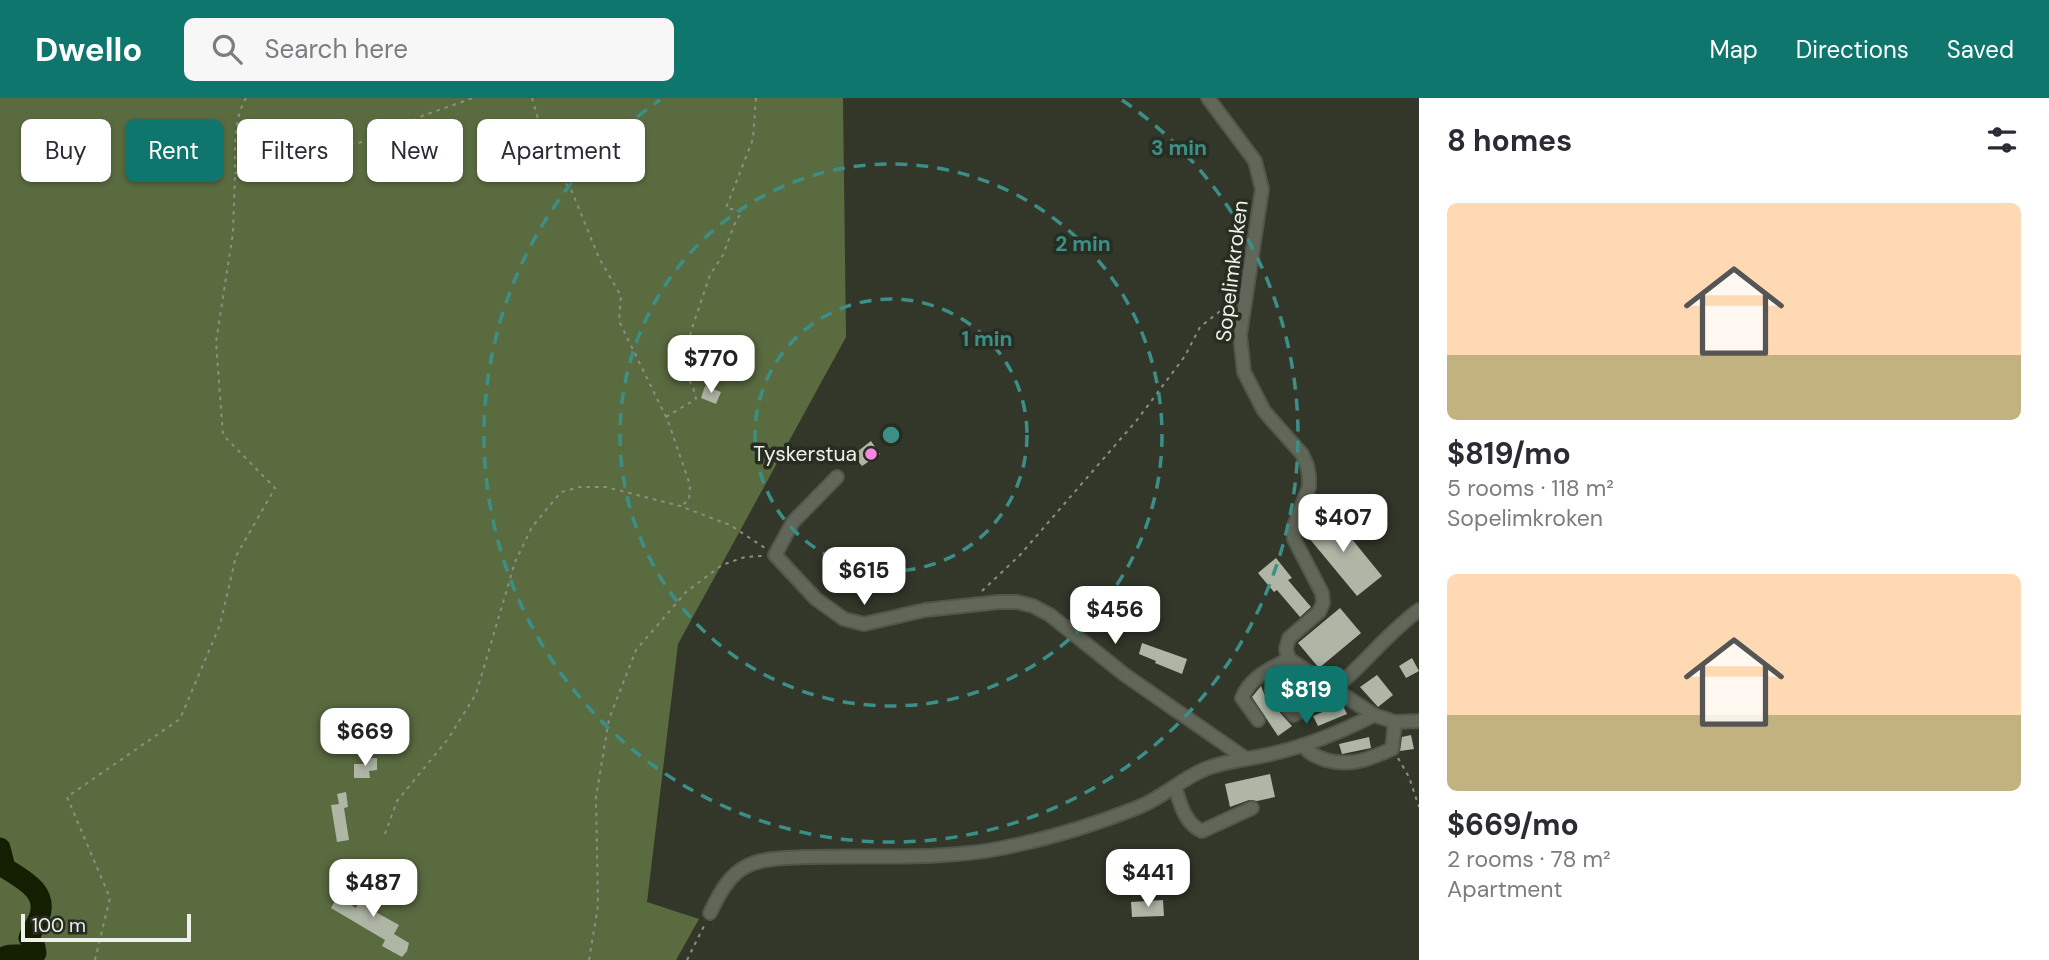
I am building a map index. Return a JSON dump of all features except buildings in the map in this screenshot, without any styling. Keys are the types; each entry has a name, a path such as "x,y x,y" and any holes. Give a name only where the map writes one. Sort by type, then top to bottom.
{"street":[{"name":"Sopelimkroken","path":"1208,98 1255,161 1262,189 1240,335 1244,372 1264,411 1302,454 1309,477 1294,526 1294,539 1322,593 1323,603 1319,612 1289,638 1286,649 1292,662"},
{"path":"837,477 793,522 775,555 816,599 844,619 864,624 925,610 1017,602 1032,606 1050,615 1125,675 1245,758"},
{"path":"1292,662 1272,690 1294,715 1336,688 1384,643 1402,622 1419,610"},
{"path":"1292,662 1374,715 1395,722 1419,721"},
{"path":"1258,720 1242,698 1245,689 1260,674 1292,662"},
{"path":"710,913 720,891 731,876 746,866 772,859 932,855 995,850 1054,835 1141,806 1208,768 1303,745 1349,728 1374,715"},
{"path":"1303,745 1318,758 1346,764 1371,758 1392,749 1395,722"},
{"path":"1175,787 1182,809 1194,827 1202,831 1252,808"}],"path":[{"path":"95,960 110,898 67,797 180,719 220,625 236,556 275,488 223,436 216,342 233,233 235,135 240,109 246,98"},
{"path":"235,173 313,151 379,139 422,116 472,98"},
{"path":"532,98 553,170 571,189 599,258 621,296 619,321 666,417 690,485 689,500 680,506"},
{"path":"666,417 696,399 693,387 684,372 691,331 710,275 723,255 742,211 726,208 753,139 756,98"},
{"path":"966,606 1020,555 1137,420 1185,356 1200,327 1245,291"},
{"path":"384,834 397,801 448,739 476,694 515,562 532,527 561,492 580,487 606,487 680,506 730,525 775,555"},
{"path":"589,960 598,906 596,797 609,719 636,650 686,592 722,565 746,557 775,555"},
{"path":"1392,749 1409,777 1419,807"},
{"path":"687,960 710,913"}],"green space":[{"path":"0,98 843,98 846,337 678,644 647,902 699,919 676,960 0,960"}],"waterway":[{"path":"0,848 5,868 33,888 41,901 39,918 29,938 36,953 9,955 0,959"}],"place":[{"name":"Tyskerstua","path":"871,454"}]}
